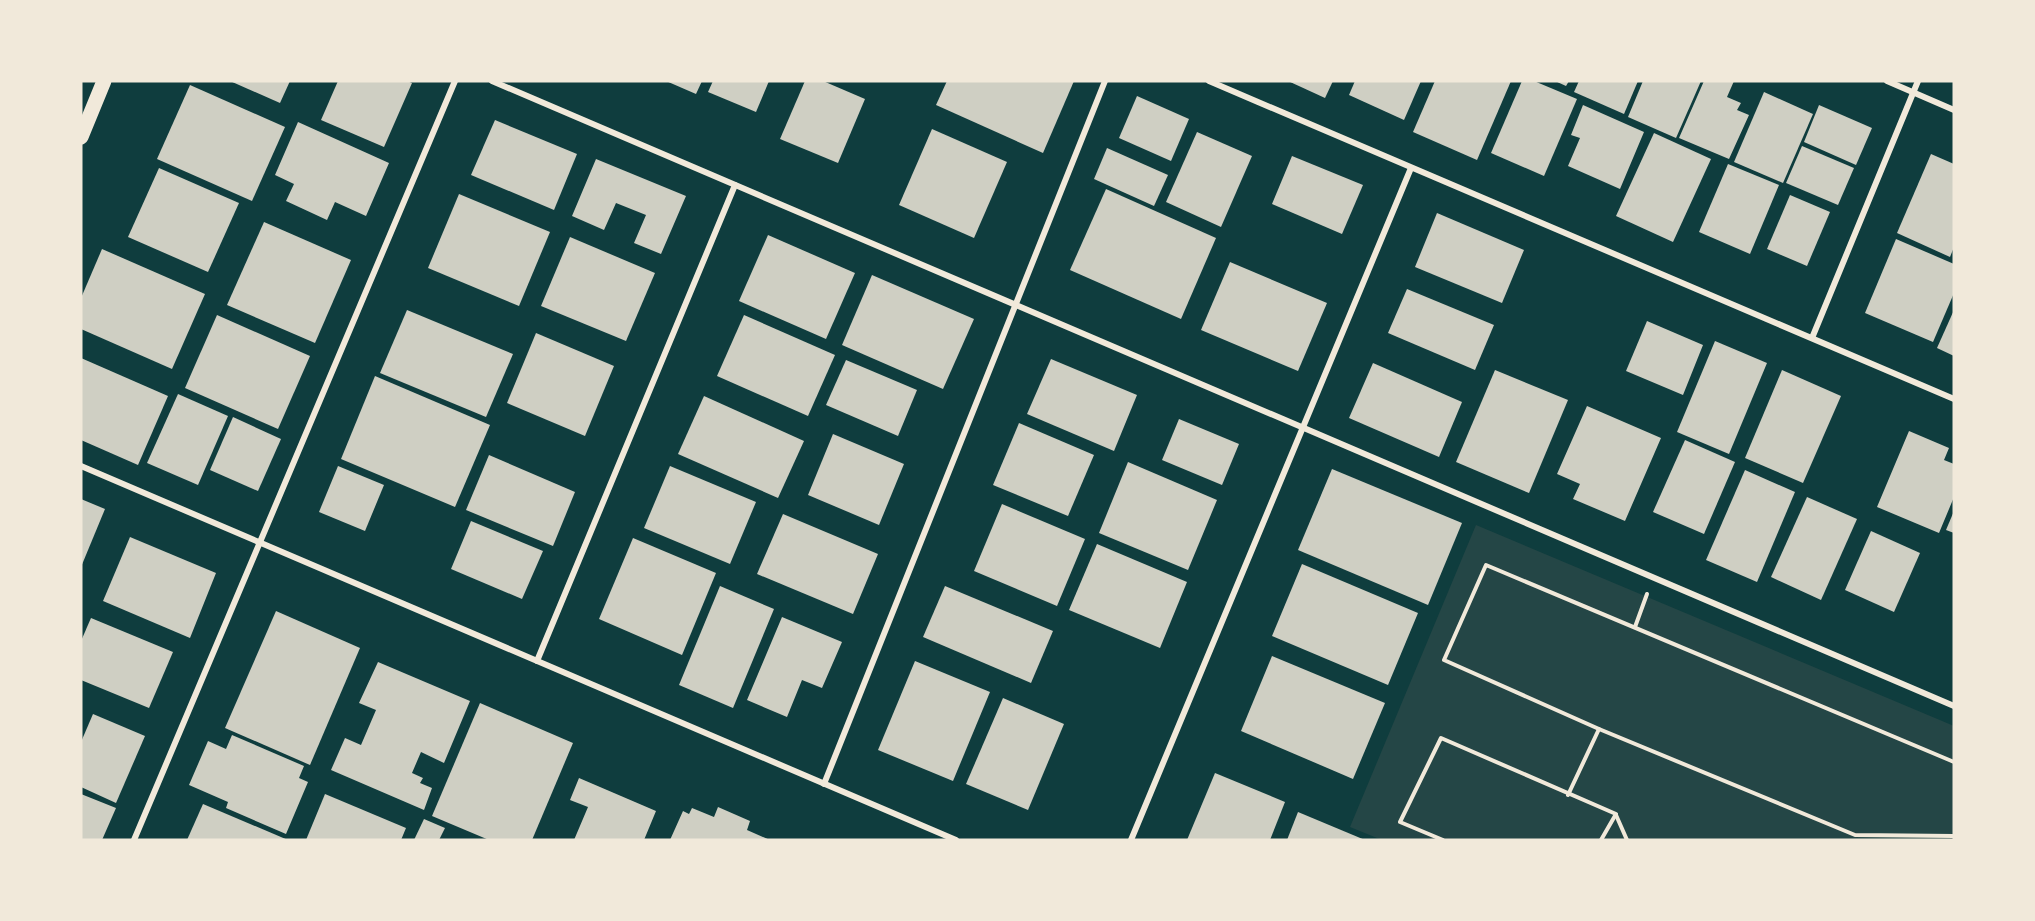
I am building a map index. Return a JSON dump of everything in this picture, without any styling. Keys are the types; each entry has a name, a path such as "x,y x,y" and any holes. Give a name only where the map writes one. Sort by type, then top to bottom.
{"main road":[{"path":"81,137 104,81"}],"street":[{"path":"134,840 455,81"},
{"path":"492,81 1954,706"},
{"path":"824,784 1105,81"},
{"path":"1209,81 1954,399"},
{"path":"1887,81 1954,110"},
{"path":"1812,338 1918,81"},
{"path":"1131,840 1411,168"},
{"path":"537,661 735,185"},
{"path":"81,466 956,840"}],"path":[{"path":"1953,838 1855,836 1599,729 1444,660 1486,565 1954,762"},
{"path":"1635,627 1654,577"},
{"path":"1568,795 1599,729"},
{"path":"1443,840 1400,822 1441,738 1616,814 1627,840"},
{"path":"1600,840 1616,814"}],"shaded area":[{"path":"1476,525 1954,726 1954,840 1382,840 1350,827"}],"building":[{"path":"230,81 290,81 280,103"},
{"path":"338,81 407,81 412,83 384,147 321,120"},
{"path":"666,81 702,81 696,94"},
{"path":"713,81 769,81 756,112 708,92"},
{"path":"805,81 823,81 865,99 838,163 780,139"},
{"path":"947,81 1074,81 1043,153 936,105"},
{"path":"1288,81 1333,81 1325,98"},
{"path":"1355,81 1421,81 1404,120 1349,95"},
{"path":"1435,81 1511,81 1477,160 1413,132"},
{"path":"1522,81 1534,81 1577,99 1544,176 1491,153"},
{"path":"1555,81 1569,81 1566,86"},
{"path":"1579,81 1638,81 1624,114 1574,92"},
{"path":"1643,81 1701,81 1676,138 1628,117"},
{"path":"1704,81 1734,81 1727,97 1741,103 1737,110 1749,115 1729,159 1679,138"},
{"path":"190,85 285,127 252,201 157,159"},
{"path":"1764,92 1813,114 1783,183 1734,162"},
{"path":"1137,96 1189,119 1171,161 1119,138"},
{"path":"1583,105 1644,132 1620,189 1568,166 1580,138 1571,135"},
{"path":"1819,105 1872,128 1856,165 1804,142"},
{"path":"495,120 577,154 554,210 471,175"},
{"path":"298,122 389,163 366,216 335,202 327,220 286,201 294,184 275,175"},
{"path":"932,129 1007,162 974,238 899,205"},
{"path":"1197,132 1252,156 1221,227 1166,202"},
{"path":"1654,133 1711,159 1673,242 1616,216"},
{"path":"1802,146 1854,168 1838,205 1786,183"},
{"path":"1107,148 1168,175 1154,206 1094,179"},
{"path":"1931,154 1954,164 1954,247 1950,257 1897,233"},
{"path":"1292,156 1363,185 1342,234 1272,204"},
{"path":"596,159 686,196 661,254 634,243 646,215 616,203 604,230 572,216"},
{"path":"1728,164 1779,185 1750,254 1699,232"},
{"path":"159,168 239,203 208,272 128,237"},
{"path":"1106,189 1216,238 1181,319 1070,270"},
{"path":"459,194 550,232 519,306 428,268"},
{"path":"1790,195 1830,212 1807,266 1767,249"},
{"path":"1437,213 1524,250 1502,303 1415,267"},
{"path":"264,222 351,260 315,343 227,305"},
{"path":"768,235 855,273 826,339 739,301"},
{"path":"570,237 655,273 626,341 541,306"},
{"path":"1896,239 1954,264 1954,293 1933,342 1865,313"},
{"path":"102,249 205,294 172,369 81,329 81,298"},
{"path":"1230,262 1327,303 1298,371 1201,330"},
{"path":"872,275 974,319 943,389 842,345"},
{"path":"1407,289 1494,325 1475,370 1388,333"},
{"path":"407,310 513,354 486,417 380,373"},
{"path":"1954,310 1954,356 1937,348"},
{"path":"217,315 310,356 278,429 185,388"},
{"path":"744,315 835,355 808,416 717,376"},
{"path":"1647,321 1703,345 1683,395 1626,371"},
{"path":"536,333 614,366 585,436 507,403"},
{"path":"1715,341 1767,363 1729,454 1677,432"},
{"path":"81,358 168,396 138,465 81,440"},
{"path":"1051,359 1137,395 1114,451 1027,414"},
{"path":"846,360 917,390 898,436 826,405"},
{"path":"1373,363 1462,402 1439,457 1349,418"},
{"path":"1495,370 1568,400 1529,493 1456,462"},
{"path":"1782,370 1841,396 1803,483 1745,458"},
{"path":"375,376 490,425 455,507 341,459"},
{"path":"178,394 228,416 198,485 147,463"},
{"path":"704,396 804,441 778,498 678,454"},
{"path":"1587,406 1661,438 1625,521 1573,499 1580,484 1557,474"},
{"path":"233,417 281,439 258,491 210,470"},
{"path":"1179,419 1239,444 1222,485 1162,460"},
{"path":"1019,423 1094,455 1068,516 993,485"},
{"path":"1909,431 1949,448 1944,460 1954,464 1954,497 1939,533 1877,507"},
{"path":"833,434 904,464 879,525 808,495"},
{"path":"1685,440 1735,462 1704,534 1653,512"},
{"path":"489,455 575,492 553,546 466,510"},
{"path":"1128,462 1217,500 1188,570 1099,533"},
{"path":"338,466 384,485 365,531 319,512"},
{"path":"670,466 756,502 730,564 644,528"},
{"path":"1332,469 1462,523 1428,605 1298,550"},
{"path":"1745,470 1795,492 1757,582 1706,560"},
{"path":"1807,497 1857,519 1821,600 1771,577"},
{"path":"81,499 105,509 81,567"},
{"path":"1002,504 1085,539 1057,606 974,571"},
{"path":"1954,511 1954,533 1946,530"},
{"path":"783,514 878,554 853,614 757,574"},
{"path":"471,521 543,551 522,599 451,569"},
{"path":"1871,531 1920,553 1894,612 1845,590"},
{"path":"130,537 216,573 190,638 103,601"},
{"path":"633,538 716,573 682,655 599,619"},
{"path":"1097,544 1187,582 1160,648 1069,610"},
{"path":"1302,564 1418,613 1388,685 1272,636"},
{"path":"720,586 774,609 733,708 679,685"},
{"path":"945,586 1053,631 1031,683 923,637"},
{"path":"276,611 360,648 310,765 225,728"},
{"path":"782,617 842,642 822,688 802,680 787,717 747,700"},
{"path":"91,618 173,652 149,708 81,680 81,641"},
{"path":"1272,656 1385,703 1353,779 1241,731"},
{"path":"915,661 990,692 953,781 878,750"},
{"path":"378,662 470,701 444,763 421,752 412,773 423,778 420,783 432,788 424,810 331,770 345,738 361,745 376,710 359,703"},
{"path":"1003,698 1064,724 1028,810 966,784"},
{"path":"480,703 573,743 532,840 489,840 432,816"},
{"path":"93,714 145,736 116,803 81,787 81,742"},
{"path":"232,735 304,766 299,778 308,782 286,834 226,808 228,802 189,785 208,741 226,749"},
{"path":"1215,773 1285,802 1270,840 1187,840"},
{"path":"579,778 656,811 644,840 574,840 588,807 570,800"},
{"path":"81,794 116,808 102,840 81,840"},
{"path":"325,794 406,828 401,840 306,840"},
{"path":"203,804 288,840 187,840"},
{"path":"718,807 750,821 747,830 770,840 670,840 683,811 689,814 692,808 714,817"},
{"path":"1298,812 1365,840 1287,840"},
{"path":"424,819 445,828 439,840 414,840"}]}
